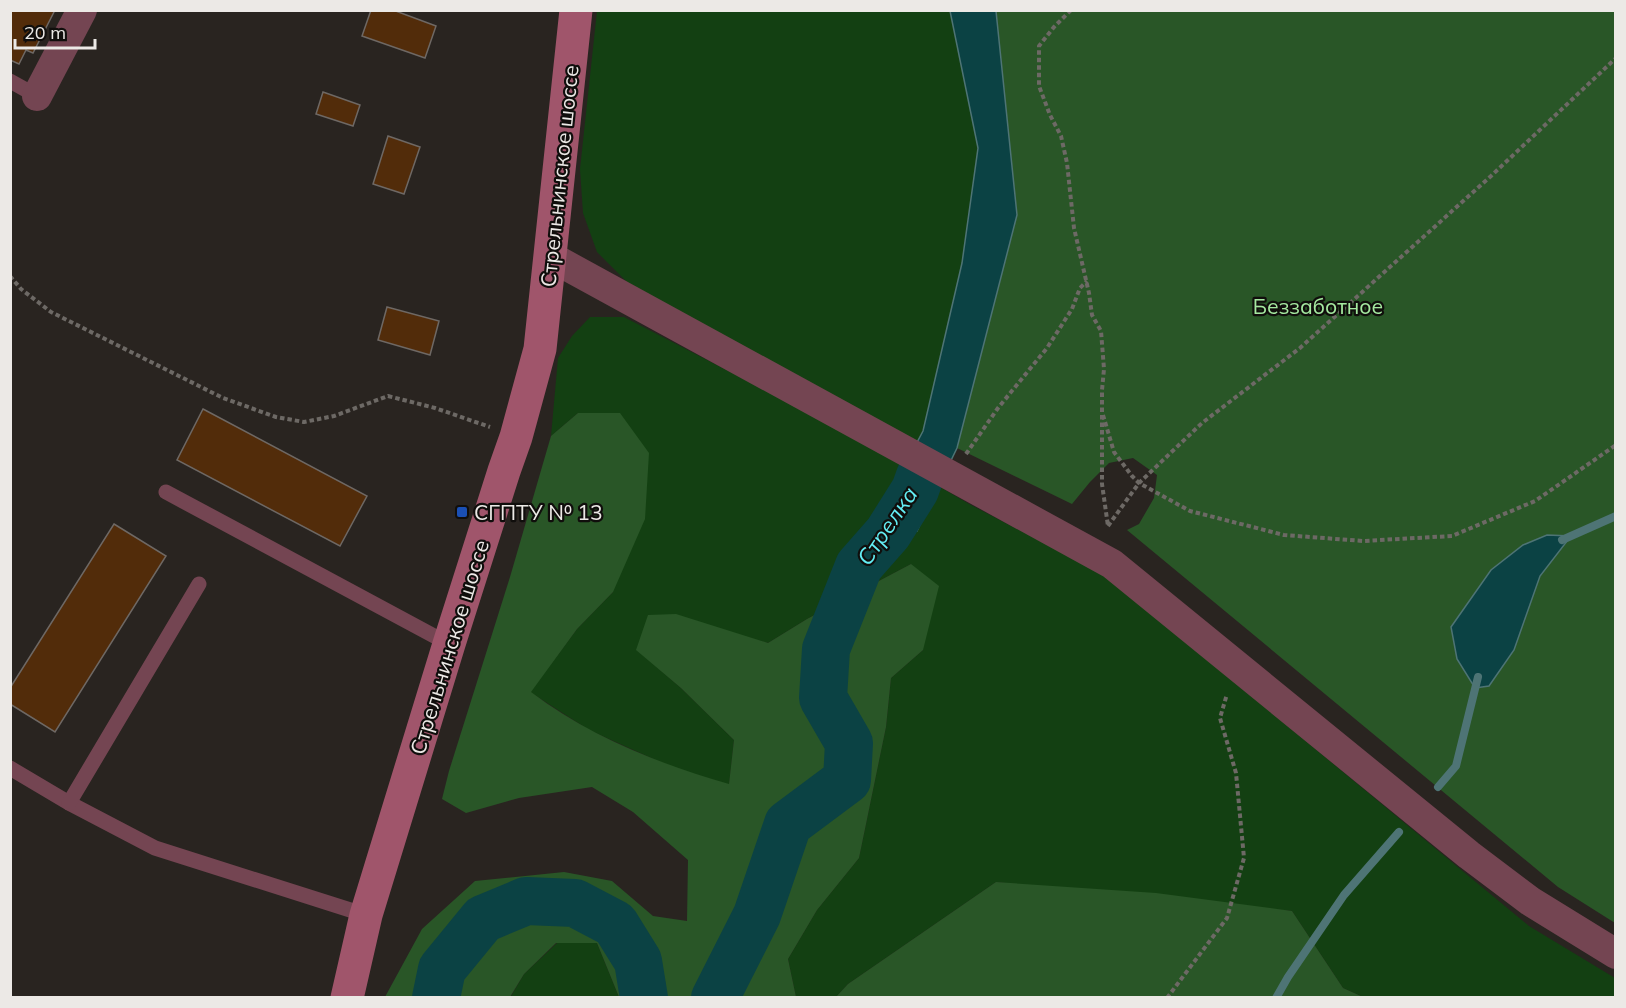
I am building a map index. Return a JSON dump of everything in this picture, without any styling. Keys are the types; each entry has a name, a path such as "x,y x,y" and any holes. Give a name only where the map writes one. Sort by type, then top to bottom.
{"main road":[{"name":"Стрельнинское шоссе","path":"347,998 366,915 449,644 516,437 540,350 576,10"}],"street":[{"path":"37,96 82,10"},
{"path":"551,257 949,476 1100,556 1128,576 1469,855 1530,901 1616,954"}],"lane":[{"path":"10,81 37,96"},
{"path":"166,492 449,644"},
{"path":"69,803 198,584"},
{"path":"10,768 69,803 155,848 366,915"}],"path":[{"path":"1071,10 1040,46 1039,86 1061,136 1067,163 1074,228 1087,281 1092,315 1101,331 1103,349 1102,484 1108,526"},
{"path":"1100,556 1108,526 1140,483 1202,423 1300,348 1491,176 1616,58"},
{"path":"10,276 21,289 51,312 223,398 276,417 304,422 334,416 388,396 435,408 516,437"},
{"path":"949,476 959,460 966,456 998,408 1047,348 1072,309 1080,288 1087,281"},
{"path":"1102,415 1114,452 1124,466 1140,483 1190,511 1284,536 1363,541 1452,536 1535,501 1616,445"},
{"path":"1167,998 1227,918 1244,858 1236,773 1220,718 1235,663"}],"green space":[{"path":"597,11 950,11 978,148 962,263 923,431 916,444 627,282 597,252 583,213 580,169"},
{"name":"Беззаботное","path":"996,11 1615,11 1615,923 1558,887 1127,530 1139,524 1154,498 1157,475 1133,458 1109,463 1072,504 957,448 1017,215","holes":["1547,535 1570,537 1540,576"]},
{"path":"590,317 624,317 852,435 969,504 1104,574 1529,926 1615,978 1615,997 1363,997 1343,988 1292,911 996,882 848,984 836,997 796,997 788,959 817,910 859,858 886,727 891,678 923,650 911,564 807,619 768,643 749,638 637,650 681,688 734,740 729,785 669,766 589,730 530,692 577,629 613,592 578,413 551,436 558,358 572,336"},
{"path":"578,413 620,413 649,453 645,519 613,592 577,629 531,692 577,722 626,747 651,758 729,784 734,740 681,688 636,650 648,615 676,614 768,643 807,619 911,564 939,586 923,650 891,678 886,727 859,858 817,910 788,959 796,997 619,997 597,943 556,943 524,974 510,997 385,997 422,929 475,881 564,872 612,881 653,916 687,921 688,860 633,812 592,787 519,798 466,813 442,799 551,436"},
{"path":"996,882 1156,893 1292,911 1343,988 1363,997 836,997 848,984"},
{"path":"557,943 597,943 619,997 510,998 524,974"}],"water":[{"path":"950,11 996,11 1017,215 957,448 917,531 888,533 896,482 923,431 962,263 978,148"},
{"path":"1547,535 1571,536 1540,576 1514,650 1489,686 1475,688 1457,659 1451,627 1491,570 1523,545"}],"building":[{"path":"10,10 55,10 33,53 26,50 19,64 10,60"},
{"path":"371,10 393,10 436,26 425,58 362,36"},
{"path":"323,92 360,105 353,126 316,114"},
{"path":"388,136 420,147 404,194 373,184"},
{"path":"387,307 439,321 430,355 378,340"},
{"path":"203,409 367,496 340,546 177,460"},
{"path":"114,524 166,556 55,732 10,704 10,688"}],"waterway":[{"name":"Стрелка","path":"715,998 757,915 788,824 847,780 849,743 823,698 826,649 859,566 888,533 915,490 920,476"},
{"path":"1562,540 1616,516"},
{"path":"1438,787 1456,766 1478,677"},
{"path":"1276,998 1344,895 1399,832"},
{"name":"Стрелка","path":"436,998 442,969 483,919 526,901 575,903 615,924 638,961 644,998"}],"place":[{"name":"СГПТУ N⁰ 13","path":"462,512"}]}
